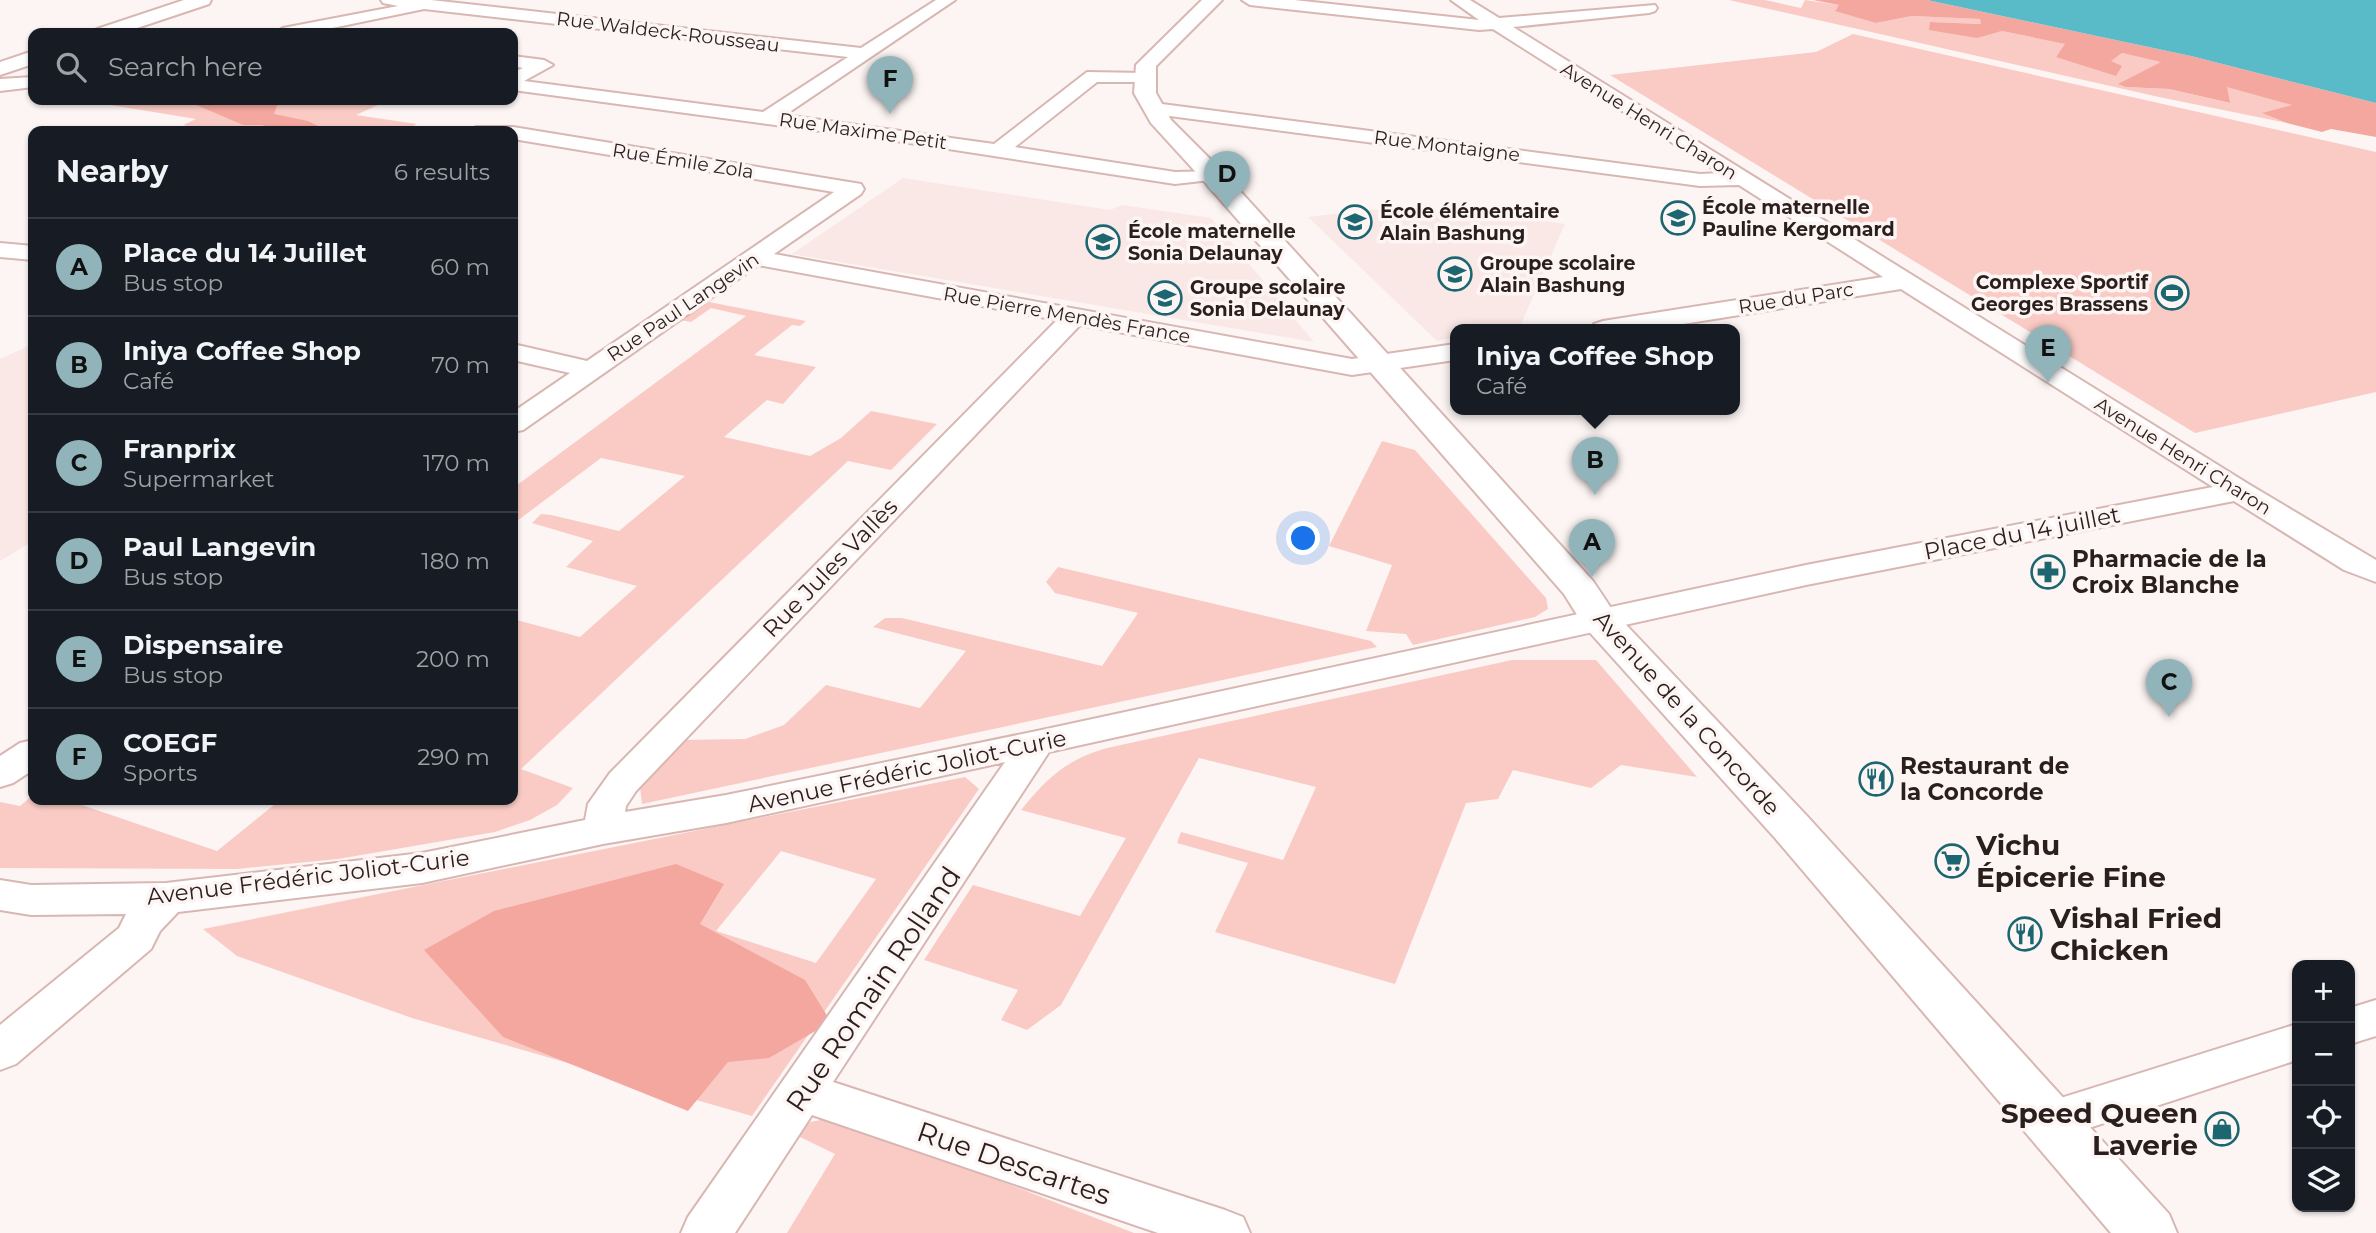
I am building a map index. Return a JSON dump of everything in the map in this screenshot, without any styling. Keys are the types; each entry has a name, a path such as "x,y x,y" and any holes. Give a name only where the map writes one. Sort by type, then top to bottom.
{"street":[{"path":"119,28 202,0"},
{"name":"Rue Waldeck-Rousseau","path":"389,0 864,54"},
{"path":"310,28 450,0"},
{"path":"767,118 947,0"},
{"path":"998,151 1093,76 1145,78 1146,65 1213,0"},
{"path":"1251,0 1465,24 1496,23 1641,4"},
{"name":"Avenue Henri Charon","path":"1459,0 2239,491 2355,563 2376,572"},
{"path":"0,69 28,59"},
{"path":"518,62 544,65 518,77"},
{"name":"Avenue de la Concorde","path":"1145,78 1145,93 1162,123 1212,175 1580,589 1598,618 1791,827 2148,1233"},
{"path":"0,85 28,82"},
{"name":"Rue Maxime Petit","path":"518,86 767,118 1175,178 1212,175"},
{"name":"Rue Montaigne","path":"1154,108 1700,180 1740,179"},
{"name":"Rue Émile Zola","path":"518,135 853,189"},
{"name":"Rue Paul Langevin","path":"518,421 853,189"},
{"path":"0,250 28,253"},
{"name":"Rue Pierre Mendès France","path":"756,258 1352,367 1379,364"},
{"name":"Rue du Parc","path":"1635,324 1906,281"},
{"name":"Rue Jules Vallès","path":"603,830 607,804 623,782 1075,316"},
{"path":"518,353 592,370"},
{"path":"1379,364 1450,353"},
{"name":"Place du 14 juillet","path":"1805,575 2239,491"},
{"name":"Avenue Frédéric Joliot-Curie","path":"0,895 31,900 166,898 422,868 603,830 726,809 1805,575"},
{"name":"Rue Romain Rolland","path":"706,1233 1037,743"},
{"path":"0,774 28,755"},
{"path":"0,1051 136,938 142,923 166,898"},
{"path":"2355,1024 2376,1018"},
{"path":"2049,1121 2292,1044"},
{"name":"Rue Descartes","path":"803,1092 1225,1233"}],"shaded area":[{"path":"1729,0 1765,0 1801,8 1805,0 1840,5 1835,10 1876,23 1912,16 1980,19 1982,24 1930,22 1993,33 2002,31 2066,44 2056,57 2110,61 2122,53 2163,62 2126,87 2169,89 2229,103 2226,86 2293,105 2263,113 2287,123 2159,97"},
{"path":"1813,0 1927,0 2191,56 2376,103 2376,137 2331,129 2322,132 2287,123 2262,113 2292,105 2227,87 2230,103 2169,89 2126,87 2118,84 2161,62 2122,53 2111,61 2122,66 2116,76 2056,57 2065,44 2002,31 1977,38 1929,30 1930,22 1981,24 1980,19 1912,16 1876,23 1835,11 1839,5"},
{"name":"Complexe Sportif Georges Brassens","path":"1853,34 2376,152 2376,392 2195,433 1610,75 1816,52"},
{"path":"111,105 378,105 356,115 417,124 183,125 196,119"},
{"path":"197,105 277,105 274,114 308,121 318,126 265,126 243,125"},
{"name":"Groupe scolaire Sonia Delaunay","path":"903,178 1110,210 1122,205 1211,218 1314,342 792,254"},
{"name":"Groupe scolaire Alain Bashung","path":"1385,208 1457,219 1465,209 1565,224 1521,324 1450,324 1450,338 1437,341 1308,217"},
{"path":"709,302 806,321 800,326 792,325 754,355 816,367 783,404 767,400 724,437 810,456 841,438 871,411 937,424 891,470 848,461 521,769 573,788 557,805 530,820 495,832 338,859 237,869 0,868 0,802 20,806 28,799 28,805 82,805 217,851 274,805 518,805 518,620 580,637 637,586 566,567 593,541 532,523 541,514 619,531 685,476 601,458 518,520 518,484 746,316 711,308 691,322 680,320"},
{"path":"28,346 28,544 0,561 0,359"},
{"path":"1382,441 1415,450 1546,598 1548,609 1535,617 1413,645 1406,634 1366,631 1392,565 1329,546"},
{"path":"1058,567 1371,641 1377,647 642,804 640,787 682,740 745,739 784,725 826,685 920,708 966,651 873,627 885,618 902,618 1102,666 1138,613 1055,593 1046,582"},
{"path":"1512,660 1596,660 1697,777 1621,765 1591,788 1513,770 1498,799 1466,803 1395,984 1215,932 1248,863 1177,843 1181,832 1283,860 1316,787 1199,758 1061,1005 1027,1030 1001,1020 1018,990 924,960 973,885 1080,916 1126,838 1021,810 1049,779 1080,758 1107,748"},
{"path":"965,777 979,789 752,1116 412,1018 237,956 203,929","holes":["781,851 876,879 816,963 716,931"]},
{"path":"676,864 724,884 700,924 805,980 831,1022 769,1058 728,1062 688,1111 503,1037 424,950 494,911"},
{"path":"837,1117 1134,1233 787,1233 835,1154 798,1136 810,1122"}],"water":[{"path":"1927,0 2376,0 2376,103 2191,56"}],"place":[{"name":"COEGF","path":"890,114"},
{"name":"Paul Langevin","path":"1227,209"},
{"name":"École maternelle Pauline Kergomard","path":"1678,218"},
{"name":"École élémentaire Alain Bashung","path":"1355,222"},
{"name":"École maternelle Sonia Delaunay","path":"1103,242"},
{"name":"Groupe scolaire Alain Bashung","path":"1455,274"},
{"name":"Complexe Sportif Georges Brassens","path":"2172,293"},
{"name":"Groupe scolaire Sonia Delaunay","path":"1165,298"},
{"name":"Dispensaire","path":"2048,383"},
{"name":"Iniya Coffee Shop","path":"1595,495"},
{"name":"Pharmacie de la Croix Blanche","path":"2048,572"},
{"name":"Place du 14 Juillet","path":"1592,577"},
{"name":"Franprix","path":"2169,717"},
{"name":"Restaurant de la Concorde","path":"1876,779"},
{"name":"Vichu Épicerie Fine","path":"1952,861"},
{"name":"Vishal Fried Chicken","path":"2025,934"},
{"name":"Speed Queen Laverie","path":"2222,1129"}]}
